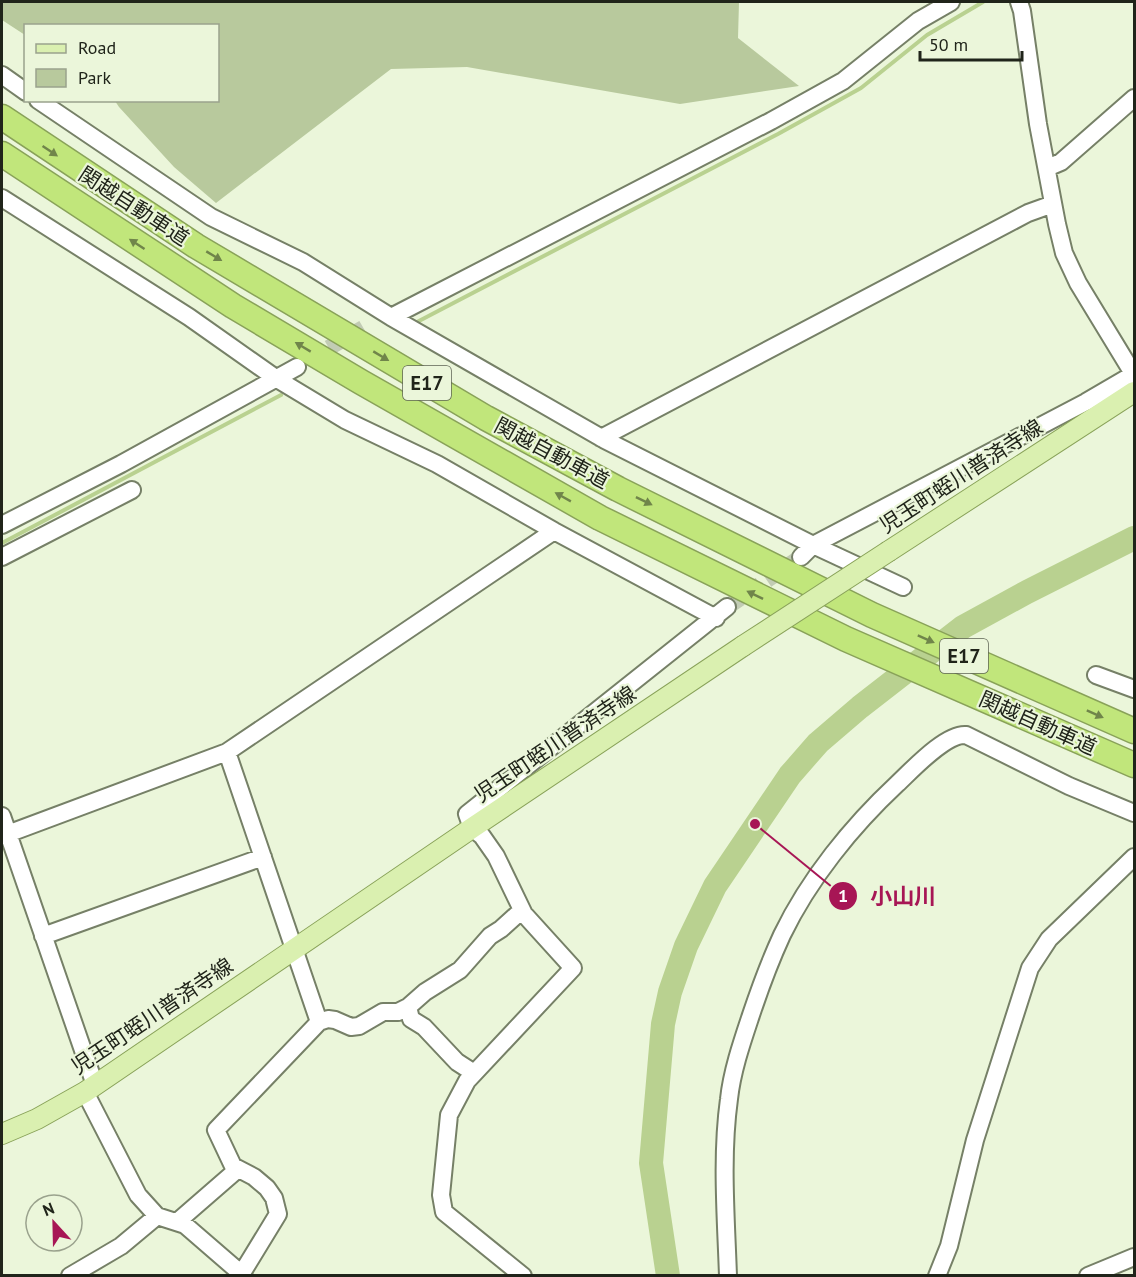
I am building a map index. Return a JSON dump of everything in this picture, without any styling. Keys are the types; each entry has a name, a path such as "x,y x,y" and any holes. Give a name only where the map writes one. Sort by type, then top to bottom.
{"highway":[{"name":"関越自動車道","path":"2,117 196,246 486,418 618,489 872,615 1134,731"},
{"name":"関越自動車道","path":"2,154 233,306 600,518 846,639 1134,765"}],"main road":[{"name":"児玉町蛭川普済寺線","path":"2,1134 37,1119 90,1088 743,646 1134,392"}],"street":[{"path":"370,324 385,313 771,121 843,81 918,21 951,2"},
{"path":"801,557 813,545 1086,402 1134,374 1078,283 1064,253 1038,124 1019,2"},
{"path":"2,75 24,91"},
{"path":"1047,168 1061,162 1134,98"},
{"path":"41,102 211,217 303,262 385,313 601,438 813,545 903,586"},
{"path":"2,198 189,317 277,379 345,420 437,464 554,531 722,612 467,814 472,828 482,836 496,856 522,910 573,968 467,1081 449,1115 441,1195 444,1212 522,1275"},
{"path":"601,438 1028,213 1053,204"},
{"path":"2,525 120,464 297,367"},
{"path":"2,557 132,490"},
{"path":"4,835 227,752 554,531"},
{"path":"1096,675 1134,688"},
{"path":"728,1275 725,1154 729,1096 747,1028 771,960 802,898 844,842 880,800 916,767 952,738 960,735 1069,786 1134,813"},
{"path":"227,752 319,1022"},
{"path":"2,816 4,835 43,936 90,1088 138,1195 157,1216 185,1225 243,1274 278,1214 274,1198 267,1188 254,1177 233,1166 216,1130 319,1022 328,1019 351,1027 359,1026 384,1012 398,1012 408,1007 425,992 460,970 489,936 501,929 522,910"},
{"path":"43,936 263,857"},
{"path":"937,1275 950,1246 975,1140 1029,968 1049,939 1134,857"},
{"path":"408,1007 411,1020 424,1027 457,1062 474,1073"},
{"path":"177,1222 238,1169"},
{"path":"70,1275 121,1246 157,1216"},
{"path":"1088,1275 1134,1257"}],"green space":[{"path":"2,2 739,2 738,38 799,86 680,104 467,67 391,69 216,203 174,167 116,102 219,102 219,24 24,24 24,34 2,20"}],"waterway":[{"path":"417,322 778,134 861,88 927,35 983,2"},
{"path":"2,543 281,395"},
{"path":"668,1276 651,1163 663,1024 670,992 686,946 715,886 790,775 818,743 860,707 963,627 1134,538"}],"tunnel":[{"path":"308,360 370,324"},
{"path":"727,607 801,557"}],"place":[{"name":"小山川","path":"755,824"}]}
